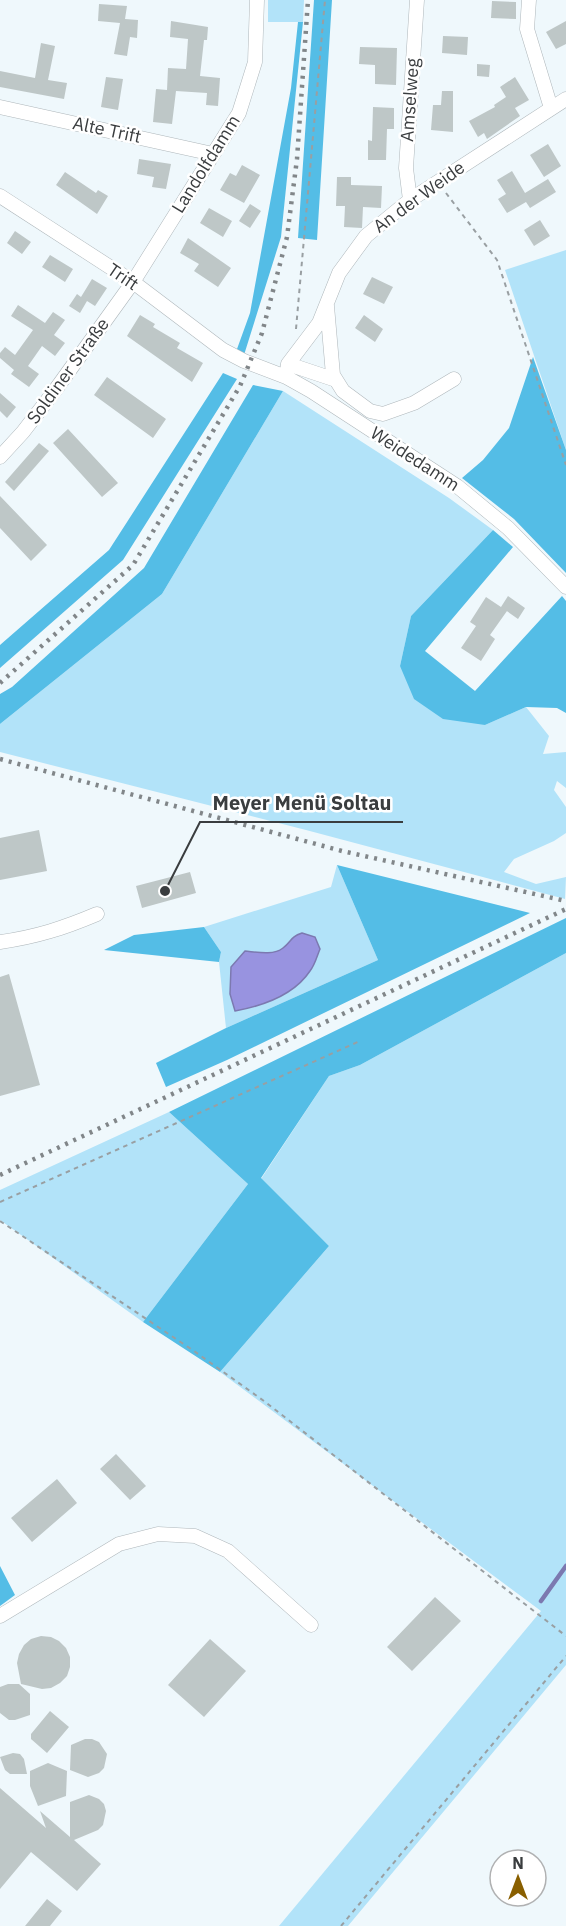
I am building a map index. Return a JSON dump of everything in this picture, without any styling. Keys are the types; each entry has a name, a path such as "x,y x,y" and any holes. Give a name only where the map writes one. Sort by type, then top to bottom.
{"street":[{"name":"Landolfdamm","path":"133,282 239,113 255,62 257,0"},
{"name":"Amselweg","path":"410,200 406,168 417,0"},
{"path":"528,0 527,29 551,108"},
{"name":"An der Weide","path":"287,371 319,323 339,273 366,236 410,200 566,99"},
{"name":"Alte Trift","path":"0,107 213,154"},
{"name":"Trift","path":"0,196 133,282 223,350 244,361"},
{"name":"Soldiner Straße","path":"0,457 23,432 56,389 133,282"},
{"path":"327,304 333,375 343,391 370,411 383,414 414,403 454,379"},
{"name":"Weidedamm","path":"244,361 287,371 457,486 508,528 566,587"},
{"path":"287,371 336,380"},
{"path":"0,942 54,932 97,914"},
{"path":"0,1616 119,1544 158,1534 195,1536 228,1551 311,1625"}],"path":[{"path":"296,332 325,0"},
{"path":"438,182 497,260 566,465"},
{"path":"0,1202 360,1041"},
{"path":"0,1221 184,1344 264,1401 566,1636"},
{"path":"340,1926 566,1656"}],"shaded area":[{"path":"268,0 304,0 303,22 268,22"},
{"path":"314,0 332,0 317,240 298,238"},
{"path":"298,22 303,22 281,237 244,355 237,349 250,313 291,88"},
{"path":"566,250 566,450 505,270"},
{"path":"533,357 566,450 566,573 514,519 462,478 483,460 509,428"},
{"path":"223,373 237,379 123,560 0,668 0,645 109,550"},
{"path":"253,385 283,391 162,594 0,724 0,694 12,687 144,568"},
{"path":"283,391 449,498 493,530 411,616 400,666 485,725 526,707 549,736 543,754 566,752 566,788 557,781 554,790 566,807 566,833 514,859 504,872 536,884 566,877 565,899 0,752 0,724 162,594"},
{"path":"493,530 513,547 425,651 475,691 562,596 566,601 566,713 557,708 526,707 485,725 443,719 414,699 400,666 411,616"},
{"path":"337,865 378,960 226,1028 219,962 221,952 204,927 331,887"},
{"path":"337,865 530,913 227,1060 166,1087 156,1063 226,1028 378,960"},
{"path":"566,918 566,953 360,1065 329,1076 261,1178 329,1246 220,1372 143,1322 248,1184 169,1112"},
{"path":"204,927 221,952 219,962 104,950 134,935"},
{"path":"302,933 315,937 320,949 313,966 303,979 277,998 235,1011 230,994 231,967 245,951 274,952"},
{"path":"566,953 566,1665 348,1926 279,1926 541,1611 220,1372 329,1246 261,1179 329,1076 360,1065"},
{"path":"169,1112 248,1184 143,1322 0,1220 0,1190"},
{"path":"0,1566 15,1595 0,1606"}],"building":[{"path":"492,1 516,2 516,19 491,18"},
{"path":"99,4 127,6 125,19 138,20 137,38 130,37 127,56 114,54 120,23 98,21"},
{"path":"171,21 208,27 207,40 204,40 200,76 220,78 218,106 206,105 207,93 176,91 172,124 153,122 156,89 167,90 168,68 186,69 188,39 170,37"},
{"path":"566,21 566,44 556,49 546,32"},
{"path":"443,36 468,37 467,55 442,53"},
{"path":"41,43 55,46 48,80 67,83 64,99 0,87 0,71 35,78"},
{"path":"360,47 397,48 396,85 375,84 375,65 359,64"},
{"path":"477,64 490,65 489,77 477,76"},
{"path":"106,77 123,79 118,110 101,107"},
{"path":"515,77 529,100 515,108 520,116 487,139 484,133 478,137 469,121 495,107 494,105 506,97 500,87"},
{"path":"442,91 453,91 453,132 431,130 433,105 441,105"},
{"path":"373,107 394,108 394,129 387,129 386,160 368,160 368,140 372,141"},
{"path":"548,144 561,166 544,177 530,155"},
{"path":"139,159 171,164 166,189 152,187 154,177 137,174"},
{"path":"242,165 260,175 244,203 220,190 230,173 236,176"},
{"path":"512,171 525,193 548,179 556,192 530,208 526,202 507,213 498,199 506,194 497,180"},
{"path":"65,172 96,193 98,190 108,196 97,214 56,185"},
{"path":"337,177 351,177 351,185 382,186 381,208 363,207 362,228 344,227 345,206 336,206"},
{"path":"250,204 261,211 250,228 239,221"},
{"path":"209,208 232,221 223,237 200,223"},
{"path":"540,220 550,236 534,246 524,230"},
{"path":"15,231 31,242 22,254 7,243"},
{"path":"188,238 231,268 218,287 194,271 199,264 180,253"},
{"path":"50,255 73,269 65,282 42,267"},
{"path":"372,277 393,287 384,304 363,294"},
{"path":"92,279 107,288 95,306 87,301 80,313 69,306 77,294 81,297"},
{"path":"18,305 45,323 53,312 65,320 54,335 65,343 55,356 42,346 28,366 39,374 29,387 11,374 14,370 0,358 0,353 5,347 15,355 33,330 11,316"},
{"path":"140,315 155,324 153,327 180,343 177,348 203,363 192,382 127,336"},
{"path":"364,315 383,329 375,342 355,328"},
{"path":"107,377 166,419 153,438 94,395"},
{"path":"0,393 16,407 7,418 0,411"},
{"path":"68,429 118,483 102,497 53,443"},
{"path":"39,443 49,451 14,491 5,482"},
{"path":"0,496 47,545 31,561 0,528"},
{"path":"508,596 525,608 518,619 501,607"},
{"path":"486,597 507,611 490,635 495,639 481,661 461,648 476,626 470,622"},
{"path":"39,830 47,871 0,880 0,838"},
{"path":"190,872 196,893 142,908 136,886"},
{"path":"9,974 40,1085 0,1096 0,977"},
{"path":"116,1454 146,1486 130,1500 100,1469"},
{"path":"57,1479 77,1503 32,1542 11,1518"},
{"path":"435,1597 461,1621 412,1671 387,1647"},
{"path":"41,1636 59,1641 66,1648 70,1657 67,1676 51,1688 42,1689 21,1684 17,1663 24,1645 31,1639"},
{"path":"210,1639 246,1671 204,1717 168,1685"},
{"path":"19,1684 30,1694 30,1715 9,1720 0,1713 0,1687"},
{"path":"50,1711 69,1727 47,1753 31,1739 31,1734"},
{"path":"85,1739 99,1742 107,1754 104,1768 99,1773 88,1777 70,1770 71,1745"},
{"path":"13,1753 20,1754 24,1759 27,1774 10,1774 5,1770 0,1757"},
{"path":"48,1763 67,1771 66,1796 38,1806 30,1786 30,1771"},
{"path":"0,1788 46,1828 40,1811 70,1837 70,1802 89,1795 104,1804 106,1811 103,1825 98,1830 74,1840 101,1864 77,1891 31,1852 0,1889"},
{"path":"47,1899 62,1911 50,1926 25,1926"}],"waterway":[{"path":"541,1601 566,1566"}],"railway":[{"path":"0,683 133,565 240,386 262,333 287,237 297,159 308,0"},
{"path":"0,759 342,851 566,901"},
{"path":"0,1175 566,909"}],"place":[{"name":"Meyer Menü Soltau","path":"165,891"}]}
